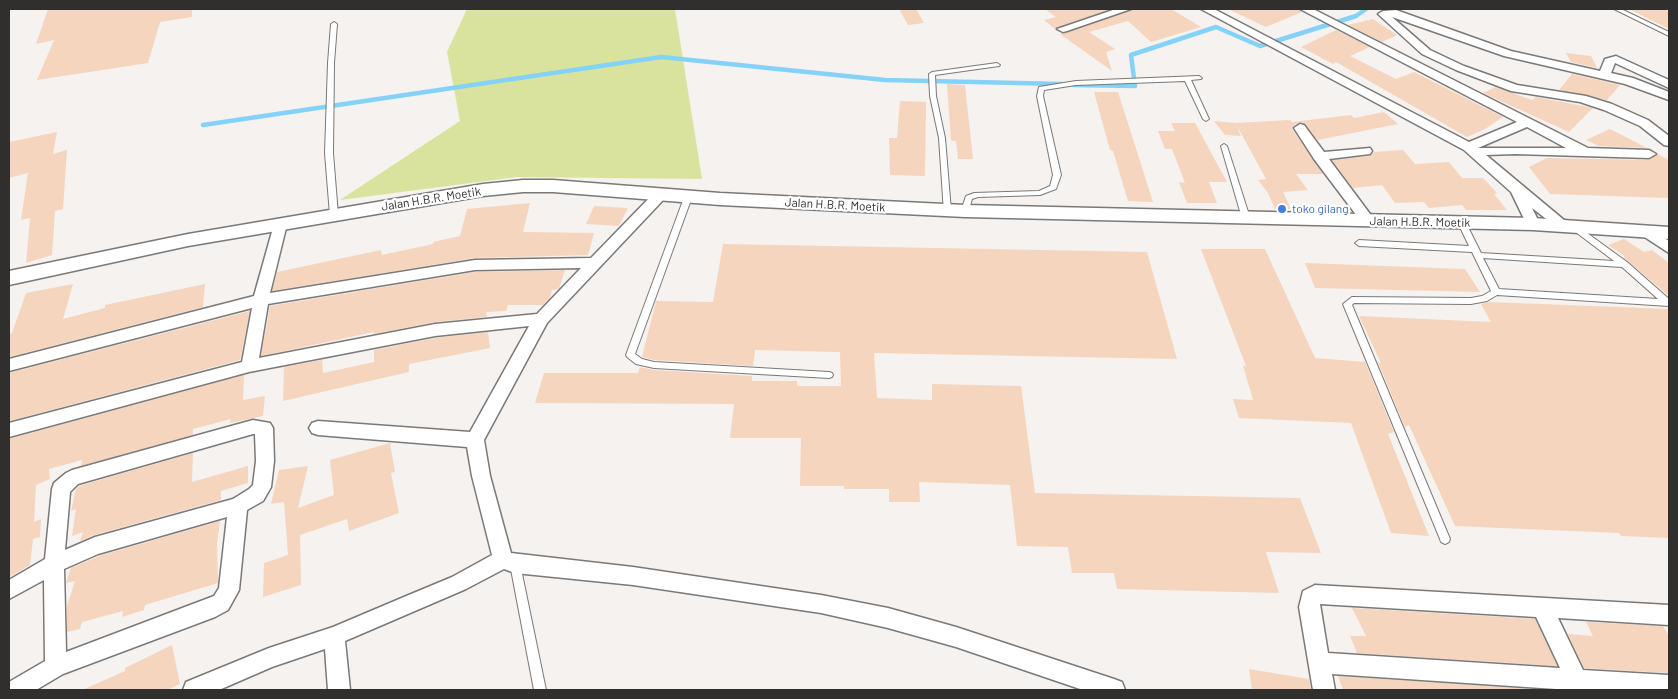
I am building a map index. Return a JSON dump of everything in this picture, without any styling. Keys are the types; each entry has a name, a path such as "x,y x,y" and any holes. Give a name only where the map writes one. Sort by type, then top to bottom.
{"street":[{"path":"1063,29 1126,9"},
{"path":"1206,9 1472,150 1515,188 1568,226"},
{"path":"1305,9 1342,26 1585,152"},
{"path":"1669,96 1605,74 1516,56 1396,13 1383,13 1385,18 1426,52 1460,68 1505,85 1582,99 1608,107 1644,123 1669,142"},
{"path":"1409,36 1424,23"},
{"path":"1605,74 1609,61 1613,59 1624,61 1669,84"},
{"path":"1629,81 1649,74"},
{"path":"1472,150 1492,138 1528,122"},
{"path":"1300,128 1368,221"},
{"path":"1492,138 1515,150"},
{"path":"1472,150 1649,154"},
{"path":"1319,156 1365,151"},
{"name":"Jalan H.B.R. Moetik","path":"10,280 188,240 482,190 523,186 956,211 1533,224 1669,233"},
{"path":"1515,188 1533,224"},
{"path":"509,562 481,476 475,440 541,318 660,195"},
{"path":"249,366 261,300 280,224"},
{"path":"1648,233 1669,248"},
{"path":"9,365 261,300 476,265 595,263"},
{"path":"9,430 249,366 435,330 541,318"},
{"path":"9,590 54,564 95,546 238,506 256,495 262,487 266,430 261,426 77,475 67,481 61,489 54,564 56,666"},
{"path":"318,428 475,440"},
{"path":"16,690 56,666 208,610 221,603 229,590 238,506"},
{"path":"194,690 269,658 334,636 509,562 633,576 820,604 888,618 956,637 1114,690"},
{"path":"1324,690 1321,662 1309,607 1310,598 1315,594 1669,615"},
{"path":"1542,608 1579,685"},
{"path":"334,636 339,690"},
{"path":"1321,662 1579,685 1669,686"}],"lane":[{"path":"1617,9 1669,34"},
{"path":"334,24 329,153 334,215"},
{"path":"956,211 932,80 935,73 997,65"},
{"path":"956,211 972,196 1040,193 1053,187 1056,175 1039,90 1043,87 1076,83 1142,82 1199,78"},
{"path":"1187,79 1206,119"},
{"path":"1224,146 1246,218"},
{"path":"688,197 630,355 639,362 654,365 829,375"},
{"path":"1462,223 1496,292"},
{"path":"1568,226 1624,264 1668,303"},
{"path":"1359,243 1624,264"},
{"path":"1445,539 1347,304 1352,300 1471,302 1484,299 1496,292 1668,303"},
{"path":"509,562 540,690"}],"green space":[{"path":"467,9 675,9 702,179 517,177 340,200 460,121 447,52"}],"building":[{"path":"48,9 192,9 192,17 160,22 148,63 37,80 54,40 36,44"},
{"path":"899,9 916,9 924,23 908,25"},
{"path":"1045,9 1111,9 1055,29 1044,20 1056,17"},
{"path":"1133,9 1171,9 1201,27 1151,42 1128,21 1089,32 1115,49 1106,52 1112,71 1060,34"},
{"path":"1228,9 1298,9 1302,12 1266,27"},
{"path":"1629,9 1664,9 1669,12 1669,29"},
{"path":"1373,19 1397,35 1382,42 1348,25"},
{"path":"1336,30 1370,47 1350,56 1396,79 1414,72 1503,117 1485,129 1467,137 1336,62 1333,64 1301,47"},
{"path":"1566,53 1591,56 1597,68 1571,62"},
{"path":"1572,74 1620,85 1607,100 1559,90"},
{"path":"947,84 965,85 973,159 958,159 956,141 951,141"},
{"path":"1496,87 1532,100 1536,97 1593,108 1569,132 1483,93"},
{"path":"1094,92 1118,92 1153,202 1128,201 1113,151 1110,150"},
{"path":"900,101 926,102 925,176 890,175 889,138 897,138"},
{"path":"1384,112 1398,124 1318,140 1304,123 1299,122 1293,126 1292,129 1323,174 1296,174 1308,190 1283,192 1291,209 1275,209 1268,193 1258,180 1266,179 1236,124 1241,136 1225,135 1214,121 1236,123 1290,120 1292,122 1351,115 1354,118"},
{"path":"1171,123 1195,123 1227,182 1209,182 1217,203 1187,203 1179,182 1185,183 1172,149 1165,149 1158,131 1175,131"},
{"path":"1610,129 1647,148 1599,146 1586,140"},
{"path":"57,132 53,154 67,150 63,209 55,211 52,255 26,263 30,218 21,220 28,173 9,178 9,142"},
{"path":"1403,150 1415,164 1449,162 1462,178 1483,178 1497,193 1494,194 1507,210 1466,210 1462,205 1429,208 1424,202 1395,203 1382,185 1353,188 1332,160 1370,156 1374,152"},
{"path":"1658,154 1669,160 1669,198 1550,194 1529,167 1547,158 1649,160"},
{"path":"530,203 523,232 594,233 588,255 475,258 272,291 277,272 381,250 382,255 433,244 433,242 460,236 467,209"},
{"path":"594,206 628,208 619,226 586,224"},
{"path":"1624,239 1644,252 1652,250 1669,263 1669,296 1623,257 1625,256 1608,245"},
{"path":"723,244 1147,252 1177,359 874,353 877,398 932,400 932,384 1021,386 1035,493 1300,498 1321,553 1266,552 1279,593 1117,589 1114,573 1072,573 1068,547 1017,546 1010,485 919,482 920,502 889,502 889,489 844,489 844,486 800,486 801,438 730,438 734,404 535,403 544,373 638,373 640,367 654,370 752,376 752,381 797,381 797,386 841,386 840,352 755,350 753,366 654,360 642,357 656,301 713,302"},
{"path":"1201,249 1265,249 1315,358 1365,362 1394,432 1388,434 1429,536 1391,533 1351,423 1239,418 1233,399 1253,400 1243,366 1246,366"},
{"path":"1305,263 1465,269 1480,292 1315,288"},
{"path":"565,270 559,289 552,290 550,298 543,305 508,305 506,311 486,312 487,317 435,322 374,334 374,332 261,356 270,306 475,272"},
{"path":"73,284 63,319 105,308 105,305 205,284 203,307 9,357 9,334 12,333 26,293"},
{"path":"1489,302 1669,309 1669,538 1621,536 1619,533 1455,526 1409,425 1405,427 1378,362 1381,363 1359,316 1491,322 1481,304"},
{"path":"250,311 240,360 9,421 9,373"},
{"path":"488,332 490,348 409,364 409,372 283,401 284,367 322,360 323,373 374,362 374,350 435,338"},
{"path":"244,375 243,400 265,396 263,416 230,423 231,419 193,429 193,435 81,466 82,460 49,469 50,479 36,485 34,522 41,519 40,537 33,539 30,565 9,577 9,439"},
{"path":"390,443 395,472 391,473 399,513 349,531 347,519 300,535 301,585 263,597 264,563 288,555 284,502 271,504 279,470 308,466 298,508 334,495 330,460"},
{"path":"193,453 192,482 248,466 248,483 221,491 221,500 94,535 80,541 83,532 72,536 76,509 71,511 76,489 79,486"},
{"path":"220,521 217,543 218,583 145,605 144,610 122,617 123,611 82,622 80,629 67,632 67,606 75,581 66,583 71,568 99,556"},
{"path":"1352,608 1535,619 1557,666 1357,653 1350,636 1366,636"},
{"path":"1586,622 1663,626 1669,636 1669,673 1584,668 1568,634 1593,636"},
{"path":"172,645 180,684 167,690 82,690 125,671 125,668"},
{"path":"1249,669 1309,679 1311,690 1252,690"},
{"path":"1338,676 1547,690 1343,690"}],"waterway":[{"path":"1074,85 1135,86 1131,55 1216,27 1260,46 1356,16 1366,9"},
{"path":"203,125 661,57 885,80 1062,84"}],"place":[{"name":"toko gilang","path":"1282,209"}]}
